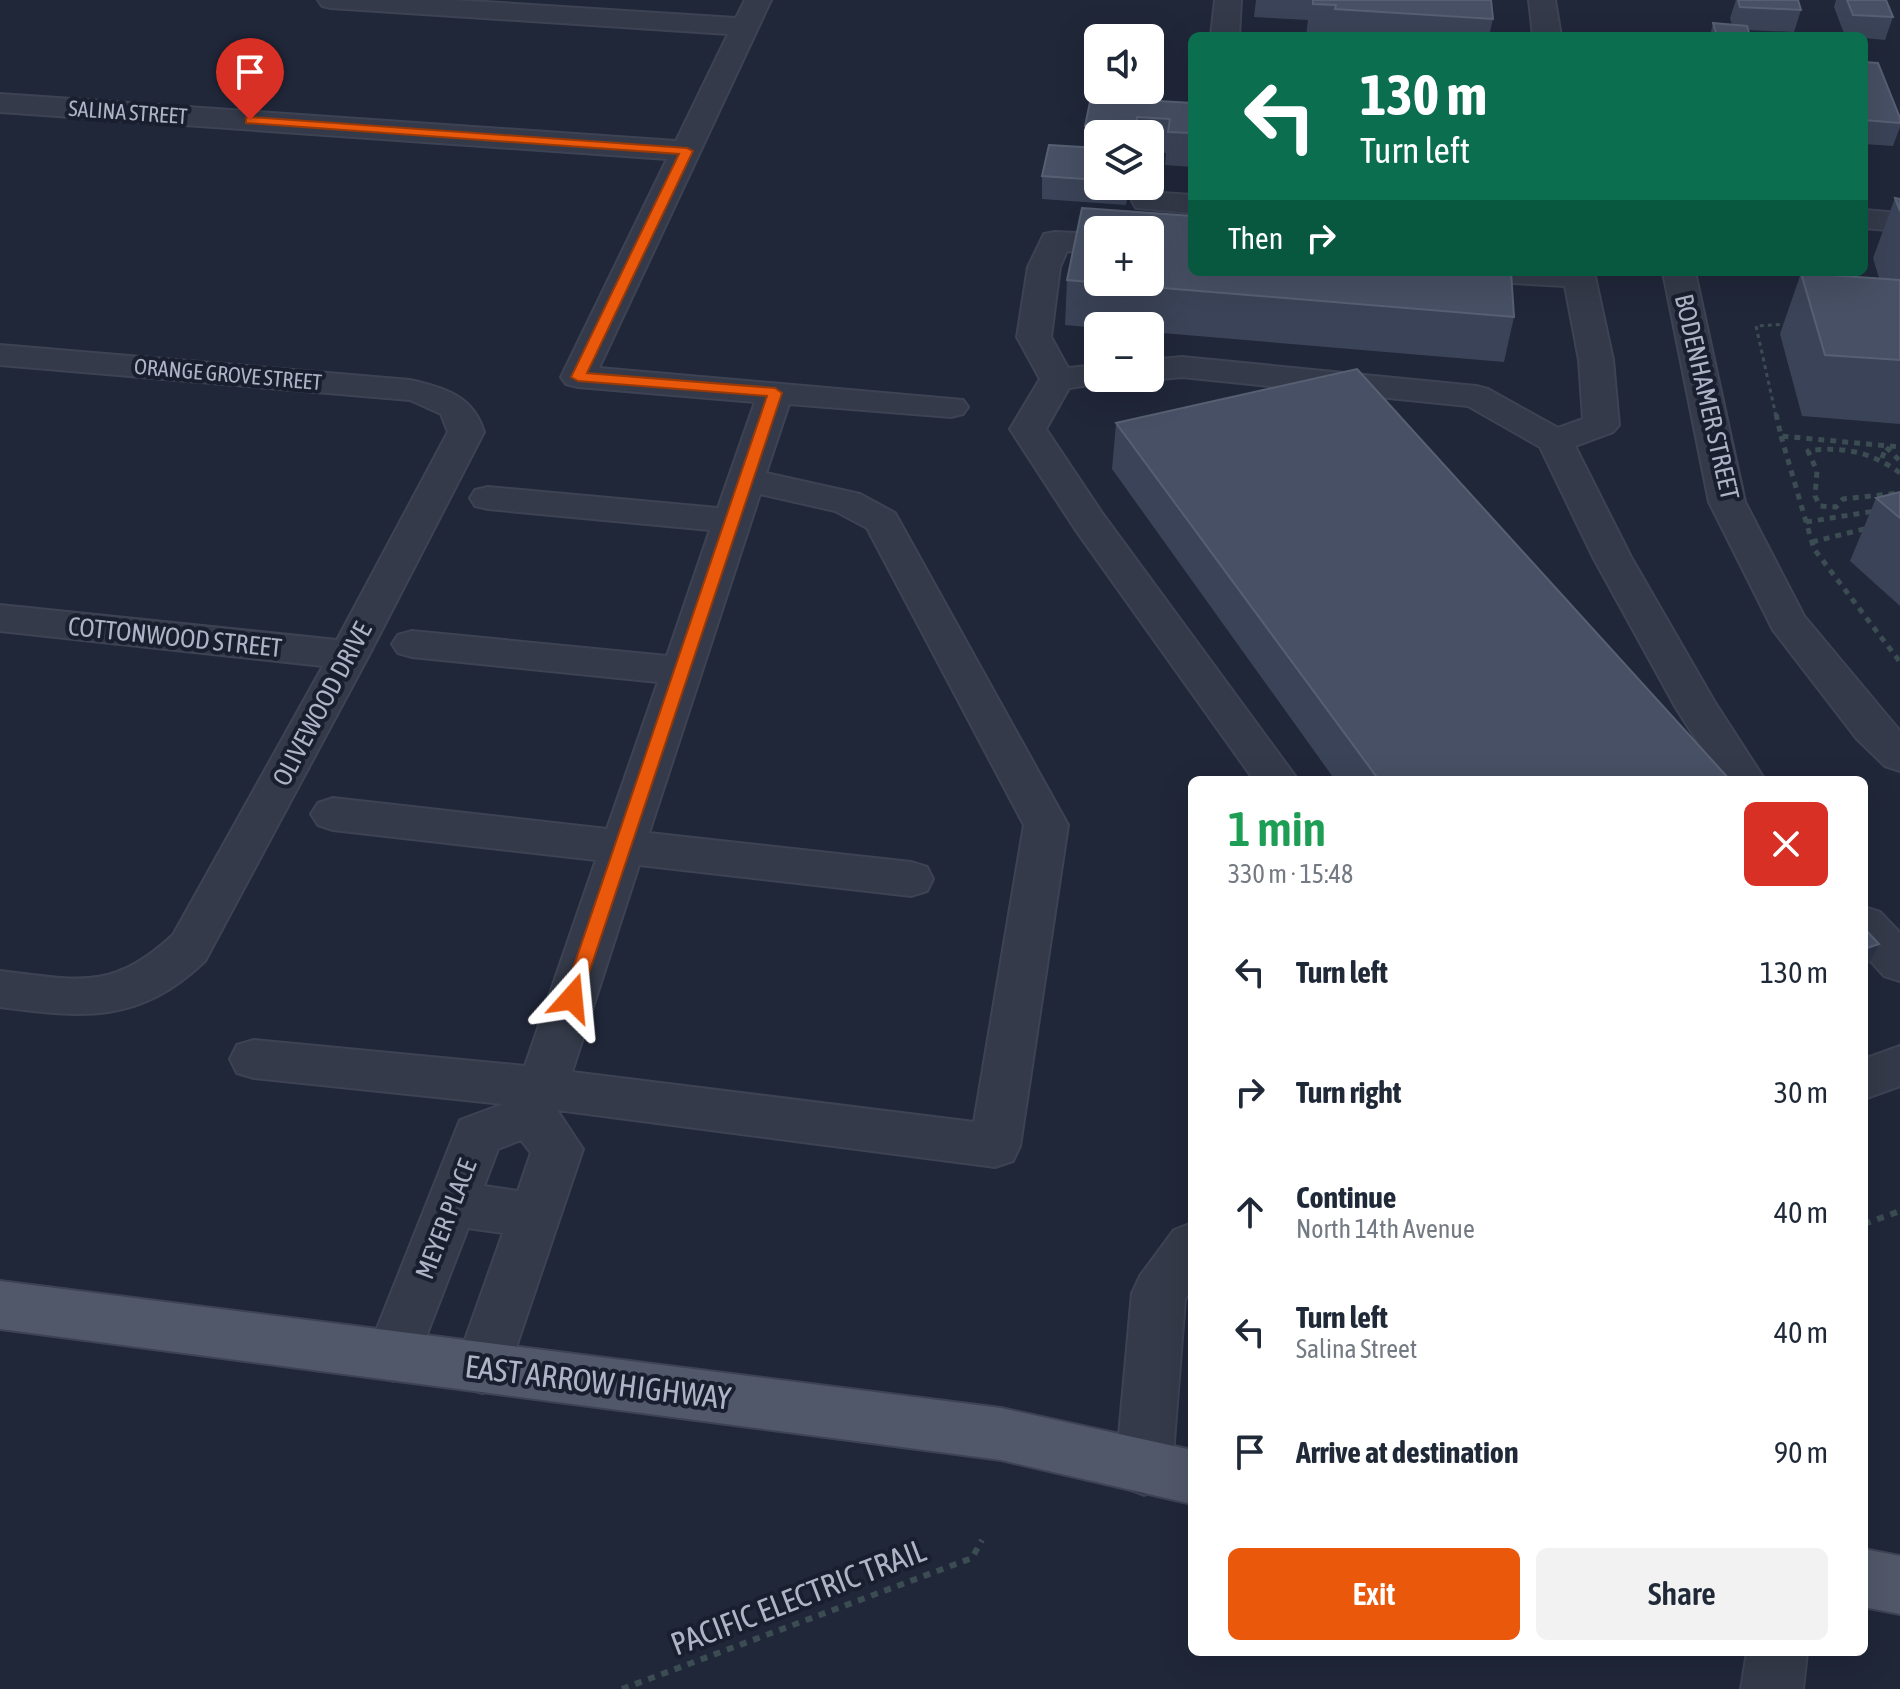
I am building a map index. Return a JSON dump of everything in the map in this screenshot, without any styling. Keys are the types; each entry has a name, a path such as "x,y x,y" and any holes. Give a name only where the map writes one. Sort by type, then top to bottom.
{"main road":[{"name":"EAST ARROW HIGHWAY","path":"0,1305 1001,1434 1168,1472"},
{"path":"1868,1579 1900,1585"}],"street":[{"path":"331,0 745,27"},
{"path":"758,0 578,377 951,407"},
{"path":"1225,32 1228,0"},
{"path":"1542,0 1546,32"},
{"name":"SALINA STREET","path":"0,103 687,151"},
{"path":"1147,201 1188,204"},
{"path":"1868,219 1900,222"},
{"path":"1057,379 1034,337 1044,267 1055,241 1084,242"},
{"path":"1555,441 1601,425 1596,360 1578,276"},
{"name":"BODENHAMER STREET","path":"1680,276 1727,502 1787,621 1872,729 1900,756"},
{"name":"ORANGE GROVE STREET","path":"0,355 410,390 454,405"},
{"path":"1164,369 1182,367 1476,396 1555,441 1628,585 1697,708 1741,776"},
{"path":"1057,379 1084,376"},
{"path":"1057,379 1028,429 1088,521 1274,776"},
{"path":"482,1368 558,1149 536,1102 775,393"},
{"name":"OLIVEWOOD DRIVE","path":"0,989 74,998 113,996 143,985 170,969 189,948 466,432 463,417 454,405"},
{"path":"254,1059 536,1102 995,1146 1046,825 882,521 847,502 746,480"},
{"path":"488,498 732,521"},
{"name":"COTTONWOOD STREET","path":"0,618 349,655"},
{"path":"412,644 682,671"},
{"path":"333,814 911,879"},
{"path":"1868,928 1900,963"},
{"path":"1868,1078 1900,1066"},
{"name":"MEYER PLACE","path":"393,1356 478,1135 536,1102"},
{"path":"451,1204 534,1215"},
{"path":"1168,1472 1175,1289 1188,1256"},
{"path":"1772,1689 1776,1656"}],"path":[{"path":"1799,325 1756,326 1781,436 1806,522 1812,542 1900,662"},
{"path":"1781,436 1900,447"},
{"path":"1882,458 1886,447"},
{"path":"1886,447 1900,461"},
{"path":"1900,473 1882,458 1835,448 1808,451 1817,471 1815,496 1820,506 1836,507 1843,499 1900,493"},
{"path":"1806,522 1884,510"},
{"path":"1812,542 1871,528"},
{"path":"1868,1223 1900,1211"},
{"name":"PACIFIC ELECTRIC TRAIL","path":"622,1689 972,1558 982,1540"}],"building":[{"path":"1313,0 1491,0 1493,19 1335,9 1336,5 1313,4"},
{"path":"1738,0 1798,0 1801,10 1740,7"},
{"path":"1847,0 1886,0 1893,17 1853,15"},
{"path":"1713,23 1747,26 1749,32 1716,32"},
{"path":"1868,62 1878,63 1900,123 1868,120"},
{"path":"1188,103 1188,133 1168,132 1170,119 1137,117 1137,120 1086,120 1090,104"},
{"path":"1049,145 1084,147 1084,179 1042,176"},
{"path":"1082,208 1188,216 1188,276 1511,276 1514,317 1164,288 1164,216 1084,216 1084,281 1067,280"},
{"path":"1802,276 1900,280 1900,360 1825,355"},
{"path":"1357,369 1726,776 1376,776 1116,423"},
{"path":"1900,492 1900,518 1876,498"},
{"path":"1868,932 1879,944 1868,948"}],"route":[{"path":"250,120 687,151 578,377 775,393 572,998"}]}
